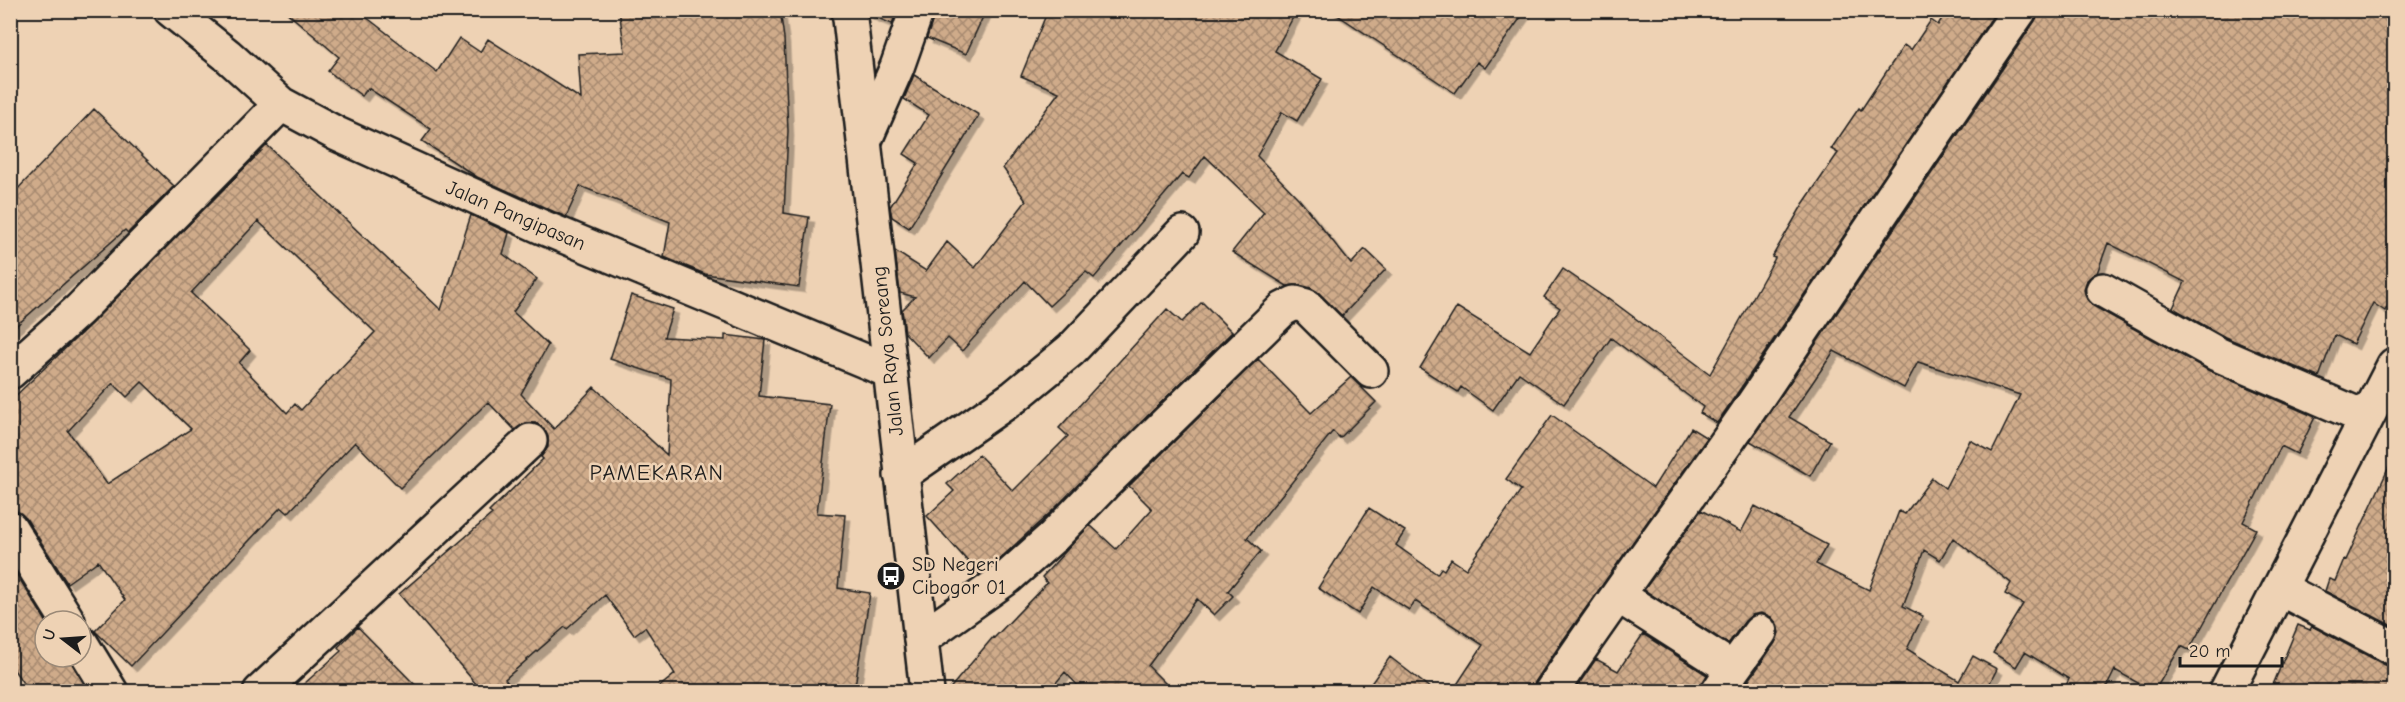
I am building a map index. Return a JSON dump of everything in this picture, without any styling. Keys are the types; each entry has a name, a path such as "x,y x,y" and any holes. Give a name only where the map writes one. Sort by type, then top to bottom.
{"street":[{"name":"Jalan Pangipasan","path":"171,10 227,55 281,104 336,134 532,222 889,371"},
{"name":"Jalan Raya Soreang","path":"849,10 927,692"},
{"path":"865,140 897,67 917,10"},
{"path":"1551,692 1595,626 1619,596 1747,412 1921,152 2020,10"},
{"path":"10,372 79,310 281,104"},
{"path":"901,475 1014,397 1071,350 1182,233"},
{"path":"2103,290 2217,354 2367,418"},
{"path":"921,639 1008,577 1054,536 1283,309 1295,303 1306,306 1371,371"},
{"path":"2226,692 2281,589 2394,365"},
{"path":"260,692 530,441"},
{"path":"10,528 61,609"},
{"path":"2281,589 2394,648"},
{"path":"1619,596 1726,680 1760,632"},
{"path":"93,663 111,692"}],"building":[{"path":"284,10 357,10 437,72 459,38 480,52 488,39 581,99 578,54 625,52 619,10 780,10 784,38 788,131 784,213 809,217 799,287 705,274 664,257 670,222 580,186 566,217 477,177 422,141 431,129 368,88 362,96 328,71 339,57"},
{"path":"868,10 897,10 892,24 868,14"},
{"path":"935,10 986,10 966,54 927,38"},
{"path":"1048,10 1297,10 1275,51 1322,79 1297,121 1282,112 1257,156 1299,199 1351,264 1365,249 1386,269 1342,316 1311,288 1299,285 1287,286 1232,252 1264,212 1205,156 1189,178 1182,174 1094,278 1086,272 1049,306 1025,281 962,351 948,338 929,358 905,333 902,310 915,297 900,293 895,251 926,271 947,242 975,268 1026,201 1003,168 1059,92 1021,76"},
{"path":"1330,10 1526,10 1485,68 1477,62 1455,93"},
{"path":"1947,10 1997,10 1717,423 1700,413 1703,407 1611,338 1564,404 1519,373 1493,410 1461,387 1458,392 1420,368 1457,307 1530,352 1560,308 1544,297 1563,269 1608,298 1710,374 1775,258 1772,257 1803,204 1838,153 1831,149 1859,108 1861,110 1904,45 1911,50 1931,20 1938,25"},
{"path":"2039,10 2394,10 2394,296 2385,311 2373,303 2353,344 2335,335 2319,377 2225,337 2173,308 2185,282 2108,243 2097,273 2087,280 2084,290 2093,306 2208,370 2315,417 2297,454 2281,446 2243,522 2256,529 2189,650 2181,646 2154,692 2115,670 2104,692 2063,692 2069,679 2025,652 2016,667 1993,653 2023,604 2005,594 2011,583 1953,538 1940,560 1924,550 1903,606 1923,616 1907,649 1959,681 1973,656 1997,669 1985,692 1741,692 1775,643 1779,633 1777,624 1771,617 1761,613 1752,615 1728,644 1644,590 1701,510 1741,532 1755,506 1827,545 1816,564 1869,590 1899,511 1905,514 1932,478 1945,488 1970,440 1992,452 2020,395 1918,362 1904,388 1834,351 1789,417 1830,441 1810,476 1750,441 2035,21"},
{"path":"914,75 979,115 909,228 892,217 890,207 918,163 904,154 929,115 904,99"},
{"path":"94,109 174,186 128,233 125,230 10,331 10,197"},
{"path":"267,145 441,310 471,215 509,233 503,254 537,279 513,312 548,345 521,394 554,429 594,387 667,455 671,379 610,359 631,295 673,309 664,337 725,340 725,335 765,340 759,396 830,404 817,513 845,515 838,588 870,593 854,692 653,692 675,674 645,627 634,635 605,595 505,679 514,692 483,692 399,594 492,514 489,512 543,459 541,457 548,447 548,437 543,428 536,423 526,423 515,430 488,402 400,488 355,442 288,513 281,507 131,666 95,631 125,600 98,561 67,583 26,518 15,511 10,503 10,401 92,323","holes":["258,221 375,332 301,410 295,404 287,413 239,363 250,350 191,293","142,382 191,429 107,484 68,431 113,383 127,397"]},
{"path":"1202,302 1232,332 1051,512 995,563 979,574 927,516 954,491 947,484 979,455 1013,491 1068,436 1059,428 1167,309 1182,322"},
{"path":"1258,359 1311,413 1351,377 1376,402 1340,438 1333,431 1247,538 1261,551 1228,591 1233,596 1214,615 1197,599 1148,666 1174,692 1084,692 1065,672 1048,692 947,692 993,637 1047,583 1042,577 1090,525 1116,549 1152,509 1129,486"},
{"path":"1552,415 1653,488 1691,428 1707,438 1559,646 1535,682 1532,692 1452,692 1483,645 1415,601 1409,610 1374,587 1358,614 1318,588 1369,508 1405,531 1396,545 1437,574 1441,568 1444,570 1451,559 1466,569 1521,490 1506,479"},
{"path":"2394,456 2394,627 2325,591 2329,579 2335,581 2344,559 2346,560"},
{"path":"10,564 38,609 33,609 33,669 75,669 89,692 29,692 10,664"},
{"path":"2298,625 2310,630 2312,626 2385,665 2394,667 2394,692 2270,692"},
{"path":"358,627 422,692 295,692 341,651 338,647"},
{"path":"1643,634 1707,675 1699,692 1574,691 1596,659 1618,671"},
{"path":"1390,657 1435,692 1365,692"}],"place":[{"name":"SD Negeri Cibogor 01","path":"891,576"}],"district":[{"name":"PAMEKARAN","path":"657,472"}]}
